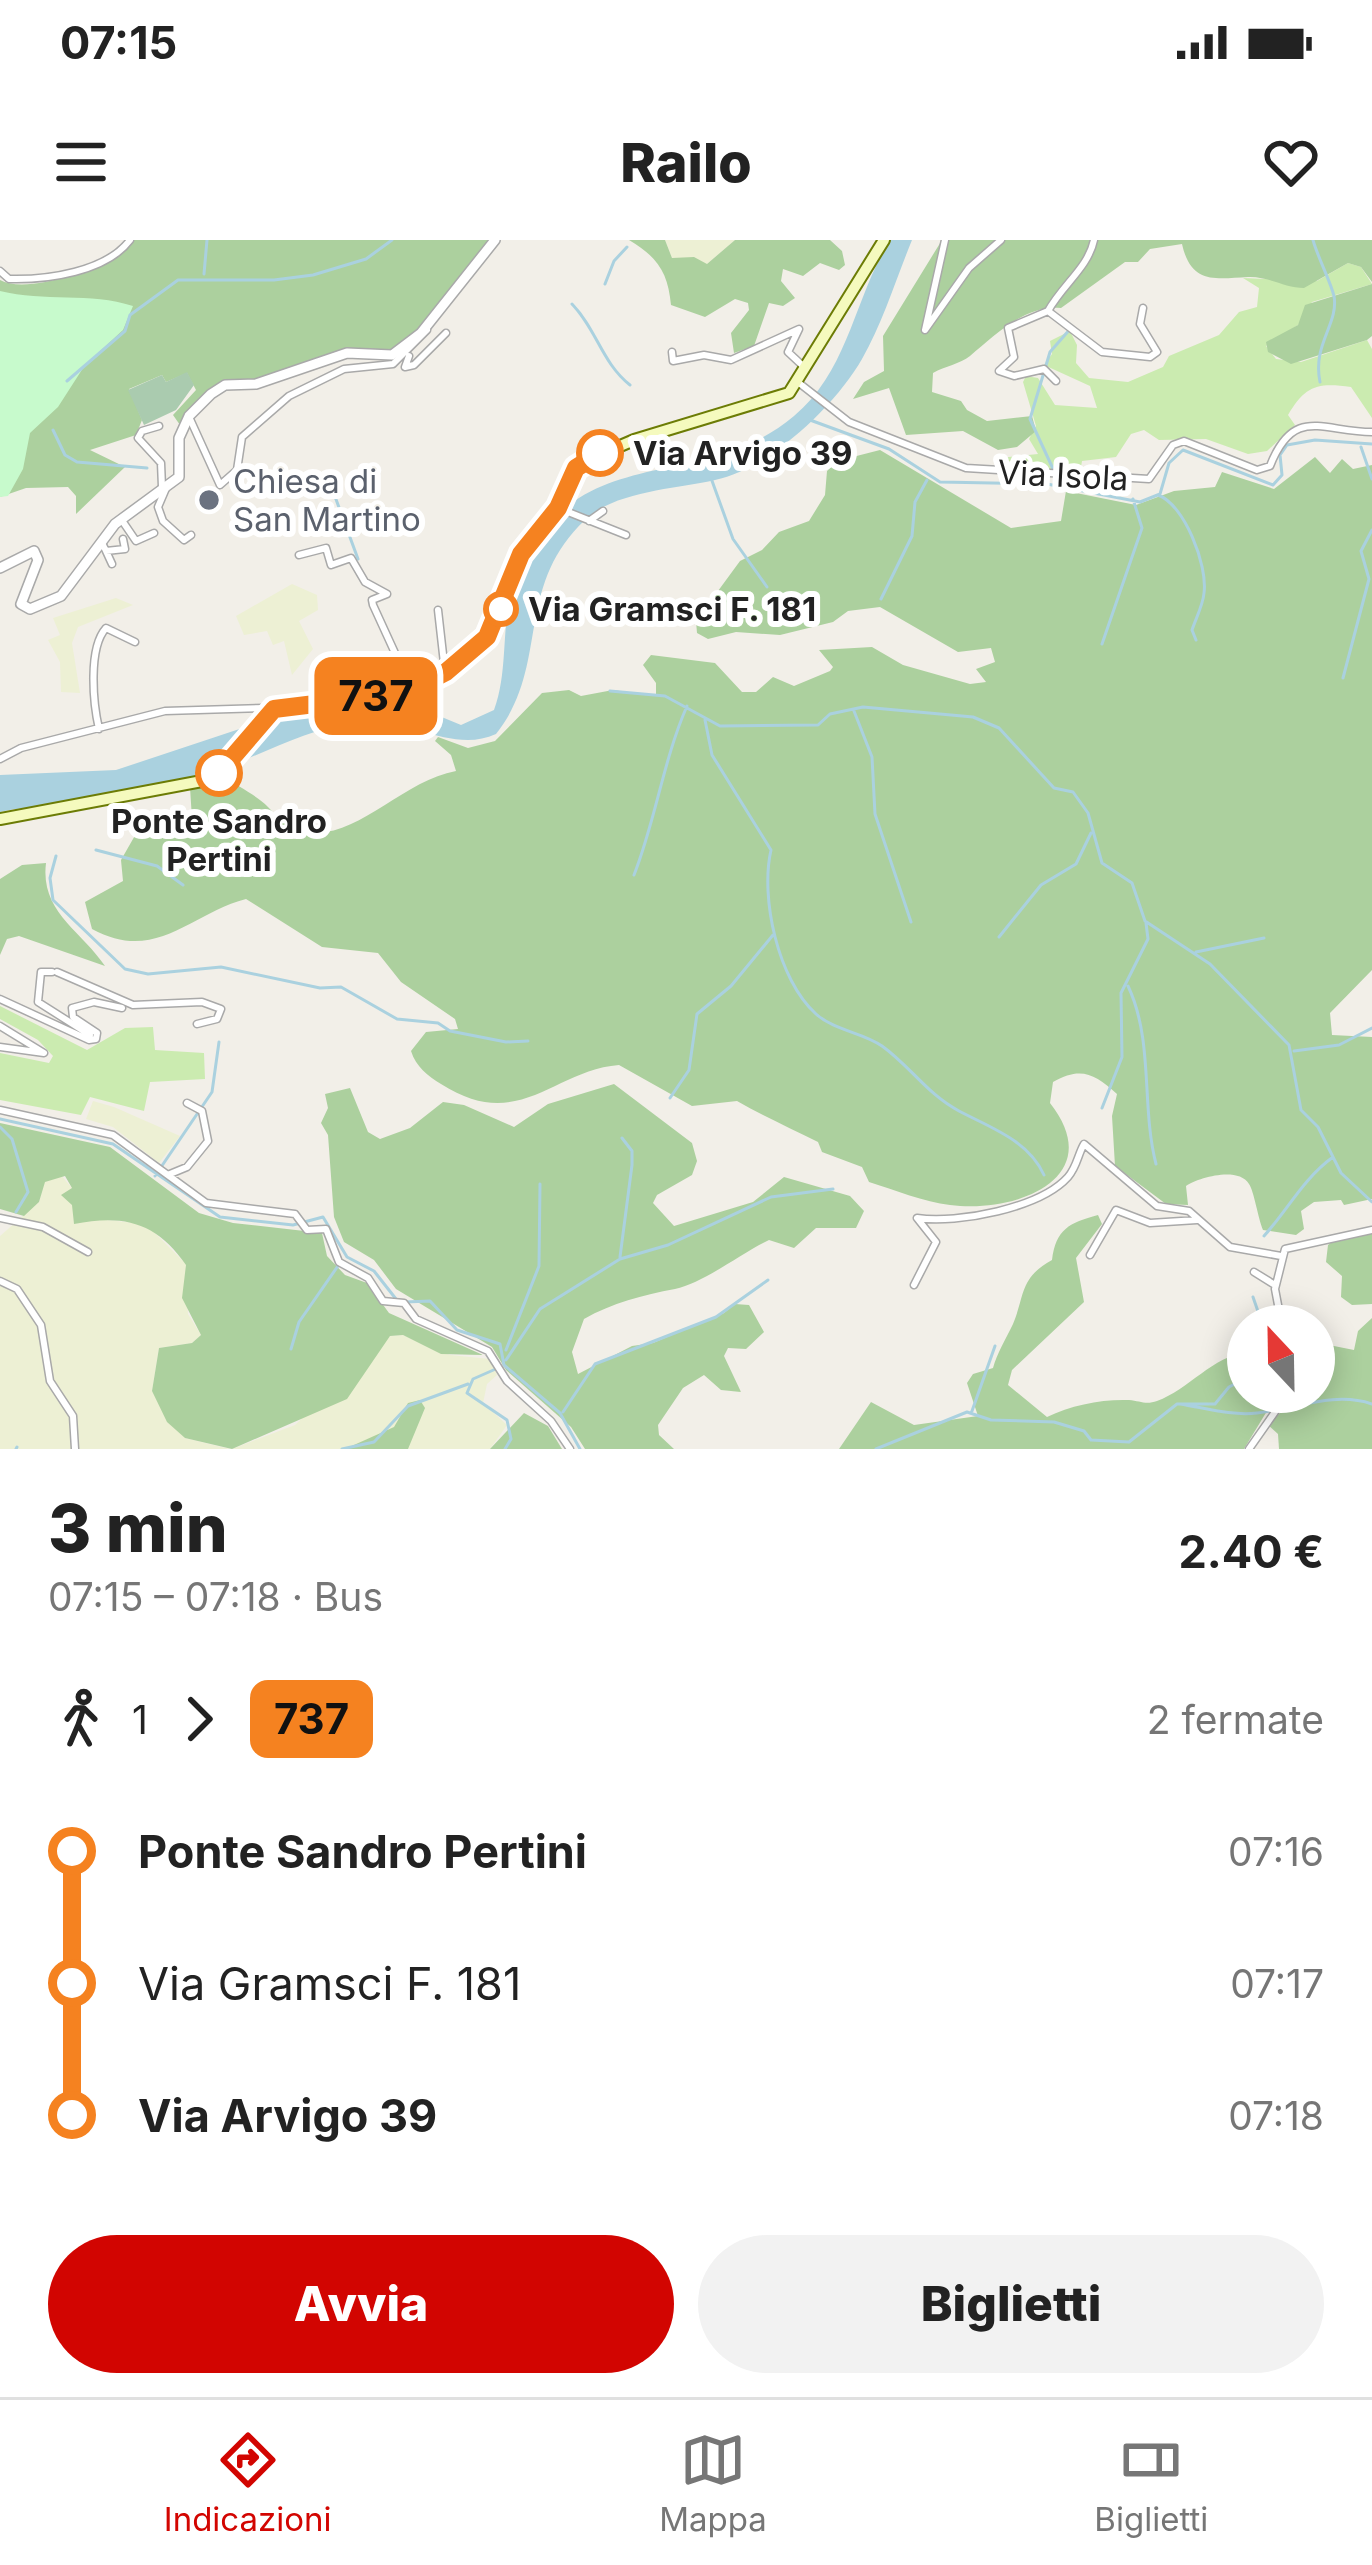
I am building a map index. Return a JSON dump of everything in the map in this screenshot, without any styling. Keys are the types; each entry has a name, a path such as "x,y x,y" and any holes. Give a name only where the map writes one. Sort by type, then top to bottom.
{"main road":[{"path":"0,820 136,795 219,773 265,714 293,704 412,691 446,672 494,626 514,567 559,508 572,473 587,459 687,423 784,397 799,382 881,244"}],"street":[{"path":"0,271 9,279 50,278 111,257 130,240"},
{"path":"446,333 415,364 405,367 428,324 495,240"},
{"path":"945,240 925,330 969,268 1001,240"},
{"path":"1056,381 1044,369 1015,376 999,371 1014,357 1008,328 1048,311 1064,281 1089,261 1094,240"},
{"path":"1048,311 1102,352 1150,357 1157,352 1140,324 1143,308"},
{"path":"0,568 19,561 26,551 36,553 38,560 20,599 23,607 37,608 61,596 104,547 121,519 181,472 178,442 189,416 224,385 256,384 346,353 392,355 428,324"},
{"path":"672,352 673,361 704,356 731,360 799,329 802,333 788,352 806,370"},
{"path":"189,416 194,437 220,485 237,470 242,437 289,396 344,369 386,367 415,348"},
{"name":"Via Isola","path":"799,382 857,426 966,468 1149,479 1180,441 1257,470 1270,466 1282,440 1304,426 1372,432"},
{"path":"159,426 142,430 138,438 161,463 163,488 158,507 163,521 184,540 191,535"},
{"path":"559,508 626,535"},
{"path":"589,521 603,511"},
{"path":"121,519 136,542 154,533"},
{"path":"104,547 123,550 123,539"},
{"path":"104,547 112,564"},
{"path":"299,555 326,548 331,566 351,558 365,583 387,594 374,598 373,605 412,691"},
{"path":"438,610 446,672"},
{"path":"99,729 94,706 98,637 106,628 135,642"},
{"path":"0,759 165,711 265,714"},
{"path":"89,1040 90,1035 38,1002 41,972 54,972 134,1006 202,1003 221,1009 217,1018 197,1024"},
{"path":"0,999 89,1040"},
{"path":"89,1040 98,1035 73,1017 72,1008 94,1002 122,1008"},
{"path":"0,1026 44,1053 0,1047"},
{"path":"166,1174 187,1167 208,1141 202,1111 187,1103"},
{"path":"0,1110 100,1129 206,1203 282,1211 303,1224 329,1231 339,1262 368,1278 387,1304 404,1303 416,1318 481,1345 528,1405 561,1432 570,1449"},
{"path":"910,1273 916,1285 936,1244 917,1218 941,1222 1046,1196 1071,1174 1082,1144 1156,1206 1187,1209 1231,1247 1281,1256"},
{"path":"1090,1255 1116,1210 1154,1224 1197,1220"},
{"path":"0,1218 43,1227 88,1252"},
{"path":"1278,1305 1275,1285 1281,1256 1293,1244 1372,1229"},
{"path":"1254,1273 1275,1285"},
{"path":"0,1281 17,1289 41,1324 50,1381 73,1416 74,1449"},
{"path":"1249,1449 1274,1413"}],"green space":[{"path":"133,240 491,240 415,335 386,354 346,352 269,376 229,382 180,425 173,415 196,390 187,373 166,382 162,375 129,389 142,420 136,435 90,450 125,467 76,514 76,496 68,487 26,488 0,497 0,280 30,284 70,275 108,259"},
{"path":"629,240 665,240 672,258 694,257 707,264 735,240 830,240 842,251 845,265 839,270 820,263 803,276 783,269 781,281 795,298 783,306 769,303 754,346 734,353 731,333 749,310 748,303 735,299 705,317 671,305 660,267"},
{"path":"665,240 735,240 707,264 672,258"},
{"path":"942,240 1372,240 1372,282 1361,267 1348,263 1304,288 1255,277 1215,278 1191,266 1182,244 1150,249 1138,262 1125,262 1061,308 1024,315 966,359 933,373 932,392 961,401 987,421 1032,416 1036,431 1017,447 998,450 963,431 906,435 889,388 853,399 864,382 884,371 883,336"},
{"path":"1348,263 1361,267 1372,284 1312,302 1298,325 1266,346 1276,359 1301,362 1367,340 1372,349 1372,418 1351,387 1329,385 1300,398 1288,415 1295,425 1267,451 1248,454 1206,439 1159,440 1144,430 1131,434 1116,457 1082,461 1080,473 1034,470 1000,458 1038,454 1029,439 1036,426 1023,382 1026,376 1038,378 1055,405 1097,408 1090,386 1044,365 1052,354 1050,341 1070,331 1077,345 1076,363 1089,378 1128,382 1163,367 1169,356 1219,335 1239,312 1257,307 1259,288 1243,278 1317,281"},
{"path":"1372,284 1372,336 1367,340 1291,364 1268,352 1266,342 1298,325 1305,305"},
{"path":"0,291 133,306 123,330 85,365 58,407 30,433 23,469 8,496 0,497"},
{"path":"187,372 194,385 176,410 144,425 128,390 162,375 166,382"},
{"path":"880,450 1011,528 1061,521 1066,491 1136,505 1174,491 1215,487 1222,472 1274,489 1315,457 1330,473 1342,459 1353,469 1372,465 1372,970 1330,1013 1332,1035 1372,1037 1372,1199 1344,1205 1341,1200 1314,1202 1301,1211 1304,1229 1296,1235 1263,1230 1251,1187 1236,1176 1218,1175 1192,1183 1186,1186 1188,1205 1166,1204 1115,1166 1112,1116 1117,1094 1080,1073 1053,1082 1050,1103 1065,1129 1069,1152 1062,1171 1047,1186 1002,1203 976,1206 920,1199 869,1182 862,1167 822,1152 818,1142 737,1101 692,1106 619,1065 596,1069 514,1101 468,1098 427,1074 411,1051 426,1032 458,1029 455,1019 401,982 378,953 322,947 246,899 154,939 115,938 92,929 85,902 123,881 121,860 141,825 185,824 192,819 190,787 224,775 291,826 314,833 337,830 431,779 456,771 451,755 435,741 438,737 468,748 495,741 542,693 569,690 581,696 613,690 656,696 656,683 643,665 651,655 715,663 742,692 756,692 773,677 794,686 830,671 833,667 819,650 872,647 903,665 970,684 986,682 976,669 995,662 991,648 958,652 880,607 848,611 833,622 780,635 736,632 708,639 697,633 696,621 740,561 762,550 779,532 809,521 825,495 827,471 837,461"},
{"path":"292,584 317,595 318,610 299,621 313,649 292,675 284,641 273,645 267,631 244,635 236,616"},
{"path":"116,598 133,605 78,627 72,643 80,693 61,692 60,662 48,640 60,635 53,618"},
{"path":"46,863 49,895 56,908 105,966 19,936 7,939 0,955 0,879 22,865"},
{"path":"0,1006 87,1050 125,1028 153,1027 155,1050 204,1053 205,1079 150,1082 144,1111 90,1097 81,1115 0,1100 0,1053 49,1063 53,1056 38,1040 0,1019"},
{"path":"614,1084 692,1143 697,1161 692,1175 657,1195 653,1203 674,1226 753,1202 784,1177 850,1196 864,1211 856,1228 816,1228 794,1248 769,1240 686,1286 628,1300 584,1319 572,1352 578,1374 632,1346 653,1343 724,1313 735,1304 749,1305 764,1332 746,1349 728,1348 724,1356 741,1392 721,1390 704,1375 683,1388 658,1425 659,1435 674,1449 585,1449 571,1427 506,1370 492,1347 396,1289 374,1260 344,1242 334,1217 328,1135 321,1123 328,1108 325,1094 350,1088 368,1132 380,1139 410,1128 443,1102 464,1105 514,1127 548,1104"},
{"path":"93,1101 180,1136 159,1163 113,1127 86,1119"},
{"path":"0,1123 110,1147 199,1213 233,1223 322,1233 327,1256 345,1275 367,1283 389,1313 483,1355 441,1354 403,1335 390,1336 347,1399 232,1449 185,1438 167,1422 152,1391 159,1348 192,1343 201,1335 182,1298 186,1265 163,1239 138,1225 108,1220 74,1224 72,1205 61,1195 72,1188 65,1176 45,1182 39,1202 24,1216 0,1209"},
{"path":"60,1174 72,1188 74,1223 96,1219 146,1224 186,1264 188,1314 201,1335 192,1343 159,1348 152,1391 185,1438 230,1449 0,1449 0,1236 39,1202 44,1182"},
{"path":"1098,1215 1102,1224 1076,1258 1084,1302 1012,1370 1008,1385 1047,1417 1098,1402 1157,1401 1227,1358 1227,1413 1266,1413 1244,1449 839,1449 871,1402 914,1425 978,1416 967,1383 973,1374 993,1368 1028,1281 1052,1260 1061,1234"},
{"path":"1372,1233 1372,1304 1352,1305 1341,1297 1342,1276 1326,1262 1328,1245 1337,1238"},
{"path":"1372,1318 1372,1449 1279,1449 1278,1434 1268,1425 1280,1413 1335,1413 1335,1346 1354,1350 1358,1331"},
{"path":"403,1335 450,1355 490,1359 497,1375 487,1384 483,1403 507,1425 490,1449 232,1449 295,1425 390,1336"},
{"path":"420,1400 425,1408 408,1449 345,1449 394,1427 408,1403"},
{"path":"524,1413 548,1426 562,1449 490,1449"}],"water":[{"path":"890,240 912,240 870,345 835,396 799,433 736,473 612,503 585,520 563,546 540,599 523,681 496,734 463,740 375,723 335,726 199,775 0,812 0,775 116,770 291,712 403,701 461,725 494,710 512,590 543,531 573,502 606,484 719,455 757,440 794,416 812,398 839,355"}],"waterway":[{"path":"204,274 207,240"},
{"path":"67,381 125,331 130,315 178,280 313,275 366,259 392,240"},
{"path":"1313,240 1335,306 1320,356 1320,382"},
{"path":"605,284 614,261 627,247"},
{"path":"572,304 630,385"},
{"path":"1060,484 1030,419 1050,352 1071,328"},
{"path":"810,420 889,449 940,482 1047,484 1140,502 1160,494 1169,463 1183,450 1273,485 1282,475 1280,455 1287,445 1315,440 1372,444"},
{"path":"53,430 65,455 77,462 147,468"},
{"path":"1361,447 1372,479"},
{"path":"711,478 733,539 767,587"},
{"path":"881,599 912,536 915,502 927,480"},
{"path":"330,483 358,559"},
{"path":"1158,495 1185,523 1202,567 1203,598 1192,630 1196,640"},
{"path":"1102,644 1142,528 1133,499"},
{"path":"1343,678 1369,579 1361,551 1372,530"},
{"path":"610,691 665,696 720,726 818,725 830,714 863,707 973,717 999,728 1054,788 1073,792 1088,813 1102,863 1132,883 1145,921 1210,964 1289,1045 1301,1110 1318,1127 1341,1173 1372,1202"},
{"path":"634,875 687,706"},
{"path":"854,711 872,757 875,814 911,922"},
{"path":"705,720 712,755 771,850 770,914 782,960 803,999 823,1020 882,1046 948,1104 1019,1144 1044,1175"},
{"path":"999,937 1041,885 1076,864 1091,833"},
{"path":"96,850 157,866 183,885"},
{"path":"56,856 50,878 53,900 125,969 148,974 221,967 320,988 341,987 397,1019 438,1023 450,1031 506,1042 528,1041"},
{"path":"1102,1108 1122,1057 1121,993 1148,939 1146,923"},
{"path":"670,1098 689,1070 697,1014 731,986 773,935"},
{"path":"1196,952 1264,938"},
{"path":"1128,986 1141,1029 1156,1164"},
{"path":"1294,1051 1339,1045 1372,1028"},
{"path":"155,1176 212,1092 219,1042"},
{"path":"0,1119 113,1144 220,1217 293,1225 323,1217 347,1257 374,1271 396,1299"},
{"path":"0,1127 12,1139 28,1192 16,1212"},
{"path":"620,1257 632,1165 632,1151 622,1138"},
{"path":"1264,1236 1333,1157"},
{"path":"506,1350 539,1266 540,1184"},
{"path":"506,1360 540,1309 620,1259 668,1245 771,1197 833,1189"},
{"path":"291,1349 299,1322 340,1263"},
{"path":"563,1412 595,1364 716,1317 768,1280"},
{"path":"1253,1297 1256,1305"},
{"path":"405,1302 430,1301 457,1330 500,1344 504,1365 560,1413 580,1449"},
{"path":"972,1411 995,1346"},
{"path":"498,1368 473,1379 467,1393 507,1420 511,1439 505,1449"},
{"path":"342,1449 374,1442 408,1406 468,1384"},
{"path":"876,1449 967,1412 991,1420 1054,1422 1084,1431 1091,1440 1129,1442 1177,1404 1215,1404 1227,1389"},
{"path":"1180,1404 1248,1414 1329,1400 1372,1404"}],"bus line":[{"name":"737","path":"219,773 274,709 405,693 446,672 487,637 521,554 558,508 576,468 600,453"}],"place":[{"name":"Via Arvigo 39","path":"600,453"},
{"name":"Chiesa di San Martino","path":"209,500"},
{"name":"Via Gramsci F. 181","path":"501,609"},
{"name":"Ponte Sandro Pertini","path":"219,773"}]}
